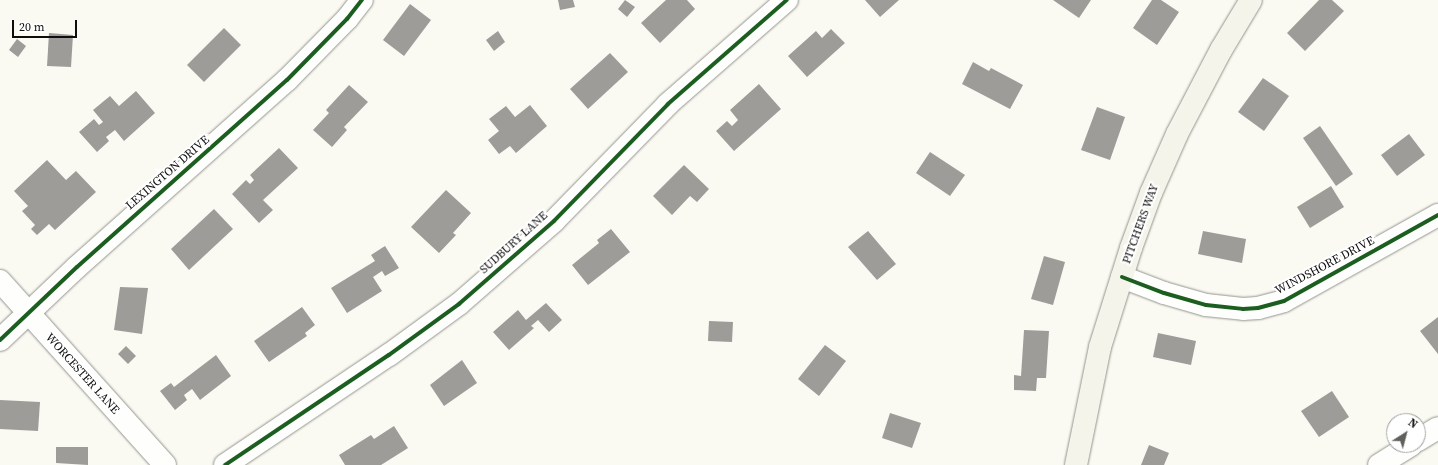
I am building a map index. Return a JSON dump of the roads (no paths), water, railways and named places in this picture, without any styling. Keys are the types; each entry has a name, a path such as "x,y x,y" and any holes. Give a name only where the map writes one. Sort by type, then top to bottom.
{"main road":[{"name":"PITCHERS WAY","path":"1076,465 1100,348 1122,277 1151,194 1177,134 1221,50 1251,0"}],"street":[{"name":"LEXINGTON DRIVE","path":"0,340 282,85 347,19 362,0"},
{"name":"SUDBURY LANE","path":"225,465 389,355 459,304 554,221 668,104 788,0"},
{"name":"WINDSHORE DRIVE","path":"1122,277 1164,293 1206,305 1243,309 1258,308 1291,298 1438,214"},
{"name":"WORCESTER LANE","path":"0,281 165,465"},
{"path":"1426,435 1438,428"},
{"path":"1379,465 1398,453"}]}
